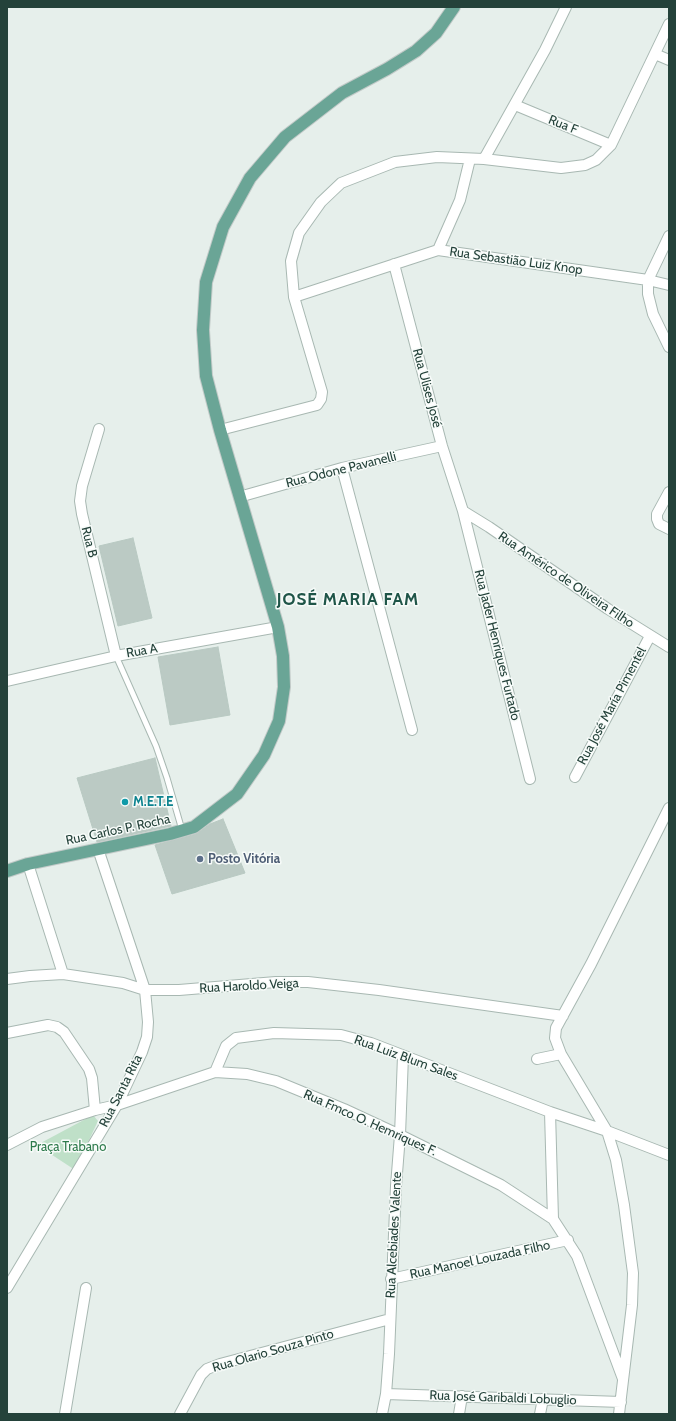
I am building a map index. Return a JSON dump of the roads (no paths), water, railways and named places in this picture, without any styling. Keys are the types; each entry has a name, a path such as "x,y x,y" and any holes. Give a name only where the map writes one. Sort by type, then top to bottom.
{"main road":[{"name":"Rua Carlos P. Rocha","path":"7,871 28,864 170,834 194,827 238,794 264,755 279,721 284,687 284,656 278,627 220,430 206,376 203,330 206,282 223,227 250,178 285,137 342,93 387,69 416,51 436,33 454,7"}],"street":[{"path":"484,160 545,50 566,7"},
{"path":"220,430 317,405 321,399 322,392 294,297 291,261 298,233 321,202 341,183 395,162 437,158 484,160 561,168 585,165 596,160 611,144 669,24"},
{"path":"655,54 669,60"},
{"name":"Rua F","path":"515,105 611,144"},
{"path":"438,250 460,200 470,159"},
{"path":"669,236 648,280 648,294 654,314 669,347"},
{"name":"Rua Sebastião Luiz Knop","path":"294,297 438,250 648,280 669,285"},
{"name":"Rua Ulises José","path":"394,264 442,446 463,511"},
{"name":"Rua B","path":"98,429 82,486 80,501 116,656"},
{"name":"Rua Odone Pavanelli","path":"240,497 342,468 442,446"},
{"path":"342,468 412,730"},
{"path":"669,492 656,519 659,524 669,529"},
{"name":"Rua Américo de Oliveira Filho","path":"463,511 489,527 608,610 669,647"},
{"name":"Rua Jader Henriques Furtado","path":"463,511 530,779"},
{"name":"Rua A","path":"7,681 116,656 278,627"},
{"name":"Rua José María Pimentel","path":"575,777 650,636"},
{"path":"619,1414 632,1305 633,1273 620,1183 616,1160 607,1131 562,1054 556,1038 556,1028 591,964 669,808"},
{"name":"Rua Santa Rita","path":"7,1288 117,1105 142,1052 147,1037 148,1022 145,990 98,849"},
{"path":"28,864 63,974"},
{"name":"Rua Haroldo Veiga","path":"7,979 63,974 123,983 145,990 179,990 276,982 308,982 378,990 563,1016"},
{"path":"7,1033 48,1025 57,1027 64,1032 89,1069 92,1078 94,1110"},
{"name":"Rua Luiz Blum Sales","path":"215,1072 226,1046 236,1038 274,1034 341,1035 371,1043 550,1112 607,1131 669,1155"},
{"path":"536,1059 562,1054"},
{"name":"Rua Alcebiades Valente","path":"382,1414 386,1394 403,1056"},
{"name":"Rua Fmco O. Hemriques F.","path":"8,1146 42,1127 94,1110 117,1105 215,1072 247,1074 276,1081 344,1109 501,1185 553,1219 577,1256 623,1378"},
{"path":"550,1112 553,1219"},
{"name":"Rua Manoel Louzada Filho","path":"391,1279 568,1240"},
{"path":"65,1414 86,1288"},
{"name":"Rua Olario Souza Pinto","path":"180,1414 201,1376 207,1369 220,1364 390,1319"},
{"name":"Rua José Garibaldi Lobuglio","path":"386,1394 621,1402"},
{"path":"459,1414 462,1396"},
{"path":"540,1414 543,1399"}],"lane":[{"path":"116,656 156,746 182,831"}],"place":[{"name":"M.E.T.E","path":"125,802"},
{"name":"Posto Vitória","path":"200,859"}],"district":[{"name":"JOSÉ MARIA FAM","path":"348,600"}],"park label":[{"name":"Praça Trabano","path":"68,1147"}]}
